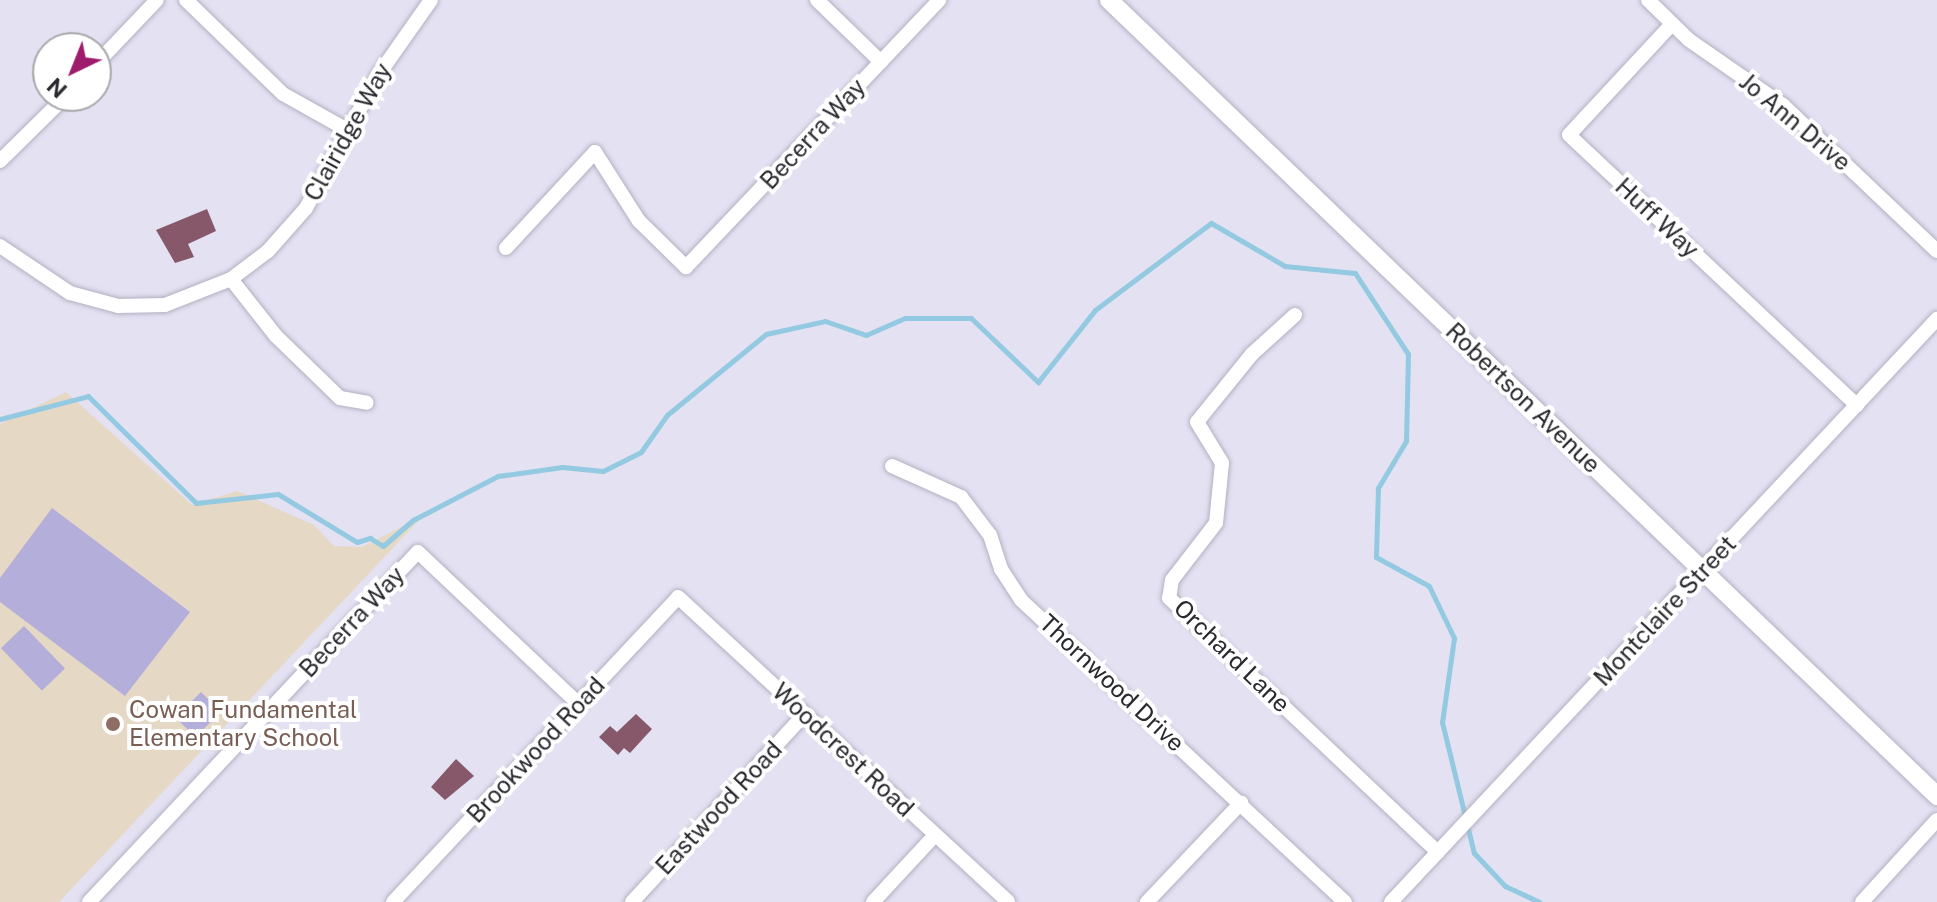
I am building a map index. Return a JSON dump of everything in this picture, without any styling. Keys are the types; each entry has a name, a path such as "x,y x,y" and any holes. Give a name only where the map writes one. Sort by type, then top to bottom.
{"street":[{"path":"112,47 157,0"},
{"path":"186,0 283,94 351,132"},
{"name":"Clairidge Way","path":"0,246 60,287 118,306 177,302 231,279 288,230 351,132 379,74 431,0"},
{"path":"817,0 881,62"},
{"name":"Becerra Way","path":"506,248 595,152 639,221 686,267 939,0"},
{"name":"Robertson Avenue","path":"1109,0 1934,789"},
{"name":"Jo Ann Drive","path":"1648,0 1672,24 1783,105 1937,251"},
{"name":"Huff Way","path":"1672,24 1569,135 1857,405"},
{"path":"0,161 50,112"},
{"path":"231,279 276,336 340,398 367,403"},
{"name":"Orchard Lane","path":"1295,315 1252,354 1197,422 1222,463 1216,523 1172,580 1169,598 1438,852"},
{"name":"Montclaire Street","path":"1391,902 1937,319"},
{"name":"Thornwood Drive","path":"892,466 961,497 990,535 1001,569 1021,600 1345,902"},
{"name":"Becerra Way","path":"89,902 418,552 579,704"},
{"name":"Brookwood Road","path":"393,902 678,597"},
{"name":"Woodcrest Road","path":"678,597 1008,902"},
{"name":"Eastwood Road","path":"632,902 805,714"},
{"path":"1147,902 1241,803"},
{"path":"1862,902 1937,820"},
{"path":"873,902 935,835"}],"shaded area":[{"name":"Cowan Fundamental Elementary School","path":"66,392 192,505 237,491 314,525 334,546 362,547 423,516 59,902 0,902 0,424"},
{"path":"52,508 190,612 125,696 0,602 0,578"},
{"path":"24,626 65,668 42,691 1,648"},
{"path":"201,692 221,712 195,737 176,717"}],"building":[{"path":"207,209 216,231 188,244 194,257 175,263 156,230"},
{"path":"636,714 652,729 630,753 624,748 618,755 599,737 610,726 617,732"},
{"path":"456,759 474,776 445,800 431,787"}],"waterway":[{"path":"0,419 88,396 196,503 278,494 357,542 370,538 383,546 413,520 498,476 562,467 603,471 641,452 667,415 766,334 825,321 866,335 905,318 971,318 1038,382 1095,310 1211,223 1285,266 1355,273 1408,354 1406,441 1378,488 1376,557 1429,586 1454,638 1442,722 1474,853 1505,886 1540,902"}],"place":[{"name":"Cowan Fundamental Elementary School","path":"113,724"}]}
